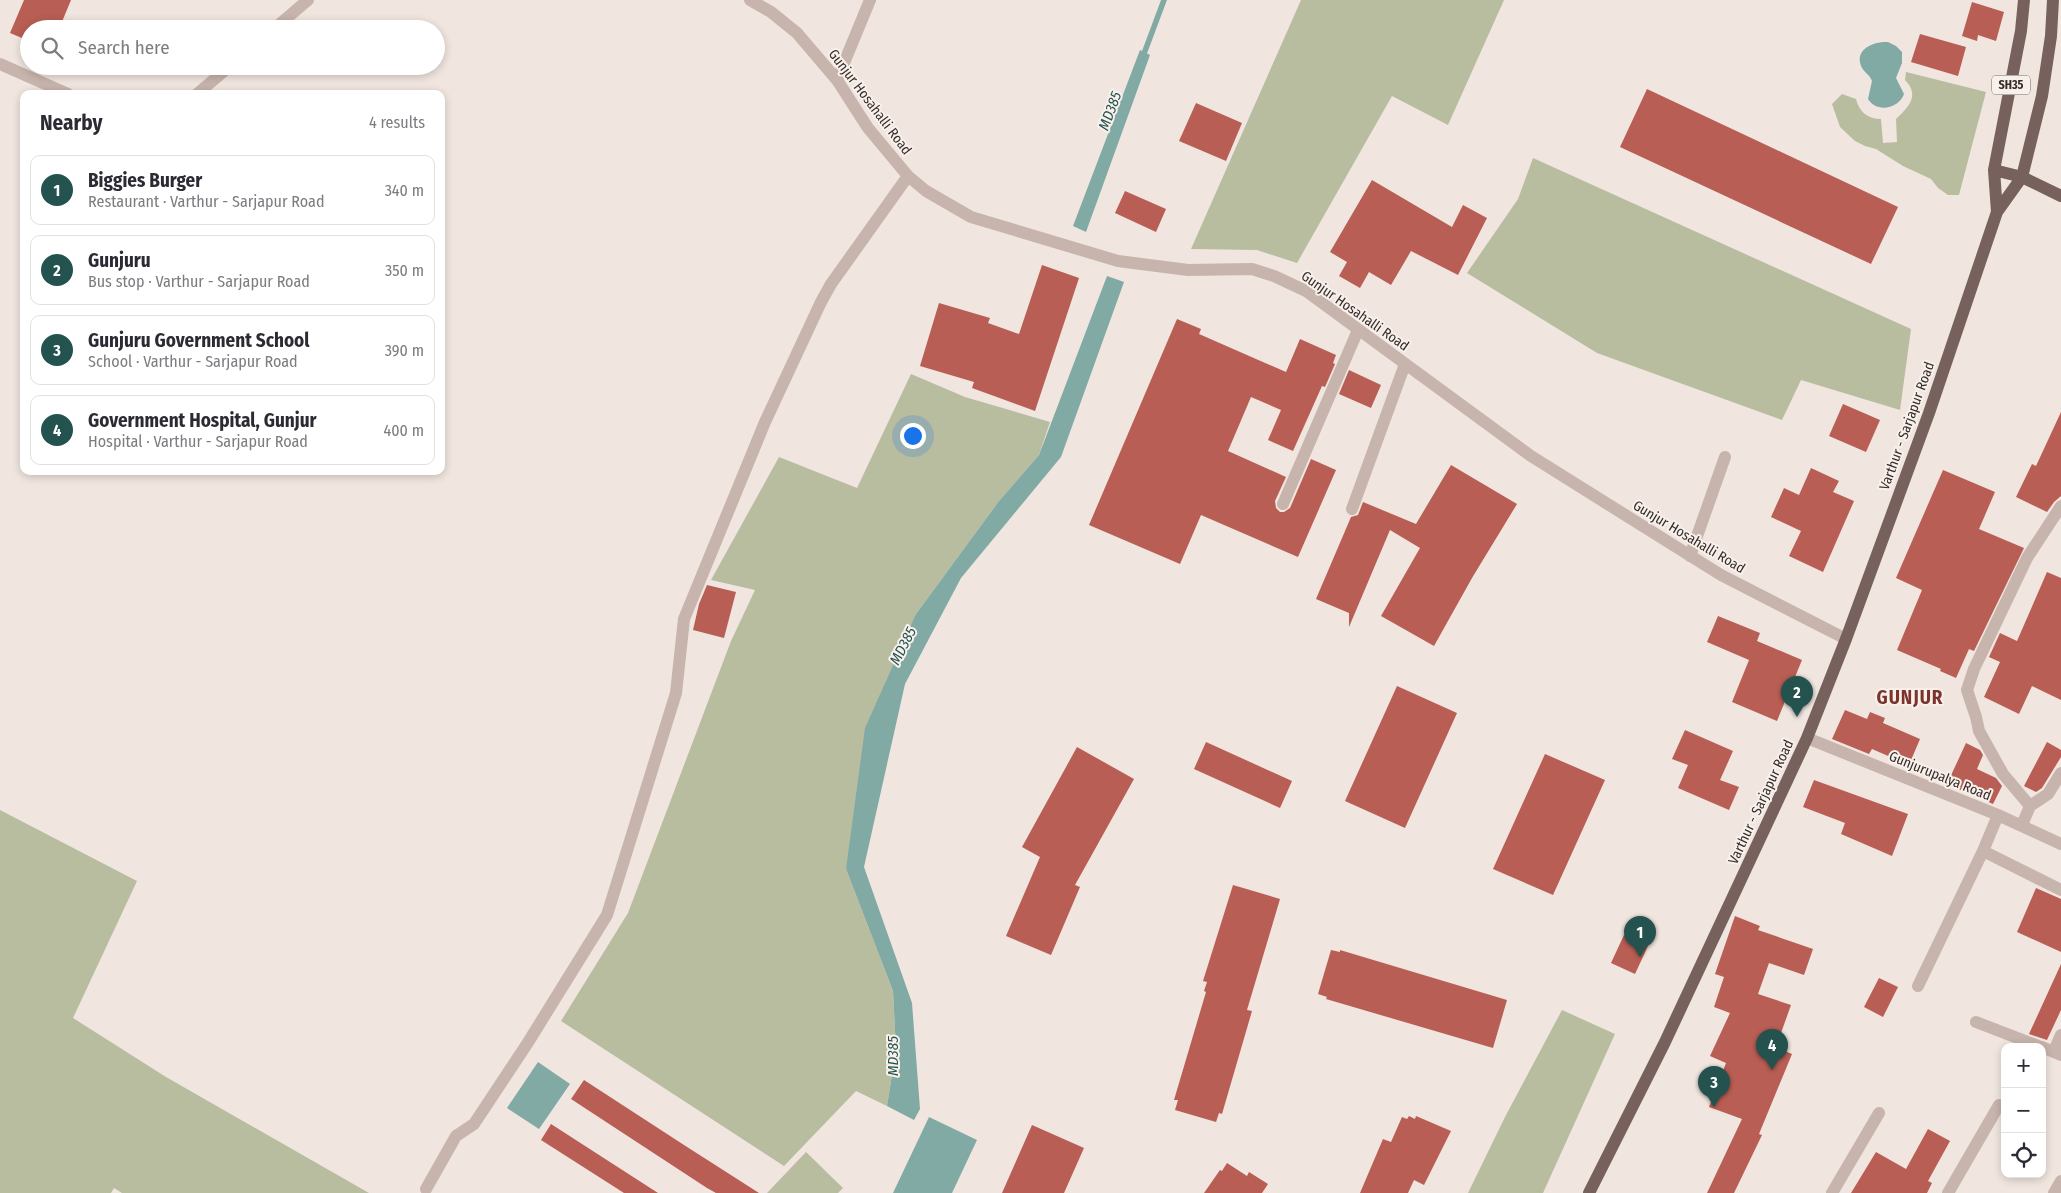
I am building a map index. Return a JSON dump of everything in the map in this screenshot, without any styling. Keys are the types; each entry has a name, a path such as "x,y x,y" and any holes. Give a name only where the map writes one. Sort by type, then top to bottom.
{"main road":[{"name":"Varthur - Sarjapur Road","path":"1997,212 1994,170 2022,31 2024,0"},
{"name":"Varthur - Sarjapur Road","path":"1589,1193 1665,1042 1807,738 1846,639 1929,413 1997,212 2022,177 2042,96 2051,36 2053,0"},
{"path":"1994,170 2022,177 2061,196"}],"street":[{"path":"285,20 308,0"},
{"path":"837,80 870,0"},
{"name":"Gunjur Hosahalli Road","path":"756,1 797,33 837,80 868,128 908,176 926,191 971,217 1118,262 1188,270 1252,270 1274,276 1306,291 1530,456 1722,575 1846,639"},
{"path":"0,64 20,73"},
{"path":"25,75 59,90"},
{"path":"202,90 219,75"},
{"path":"426,1189 456,1136 474,1124 527,1044 607,915 676,693 684,619 765,422 821,302 831,284 908,176"},
{"path":"1283,504 1358,330"},
{"path":"1352,509 1405,364"},
{"path":"1690,556 1725,457"},
{"path":"2030,806 2003,774 1979,731 1967,690 1974,670 2027,558 2061,506"},
{"name":"Gunjurupalya Road","path":"1807,738 2022,825 2061,844"},
{"path":"2022,825 2030,806 2048,794 2061,772"},
{"path":"1918,986 1983,851 1998,815"},
{"path":"1983,851 2061,890"},
{"path":"1976,1022 2050,1050 2061,1035"},
{"path":"1948,1193 1999,1105"},
{"path":"1832,1193 1880,1113"},
{"path":"2054,1193 2061,1181"}],"green space":[{"path":"1301,0 1504,0 1448,125 1392,96 1297,263 1257,250 1191,249"},
{"path":"1906,72 1986,92 1959,195 1948,195 1938,188 1931,179 1903,166 1876,149 1855,141 1840,127 1832,104 1842,94 1856,99 1859,108 1868,116 1881,119 1883,143 1897,142 1896,119 1909,105 1912,96 1912,91 1905,80"},
{"path":"1533,158 1911,329 1900,410 1801,380 1782,420 1597,353 1467,273 1518,199"},
{"path":"911,374 965,397 1050,422 1039,455 999,501 916,614 846,869 893,991 896,1050 887,1106 856,1091 784,1166 561,1021 628,913 731,641 755,590 711,580 779,457 857,488"},
{"path":"0,810 137,881 73,1018 166,1077 369,1193 122,1193 114,1188 111,1193 0,1193"},
{"path":"1562,1010 1615,1034 1543,1193 1468,1193 1505,1117"},
{"path":"806,1152 843,1188 838,1193 767,1193"}],"water":[{"path":"1888,42 1902,52 1902,63 1896,78 1904,94 1893,106 1882,108 1876,106 1868,99 1872,81 1862,68 1860,56 1871,45"},
{"path":"1140,50 1150,55 1086,232 1073,226"},
{"path":"1107,276 1124,282 1061,457 961,578 905,684 864,867 912,1003 920,1109 914,1120 887,1106 896,1050 893,991 846,869 865,728 916,614 999,501 1039,455"},
{"path":"538,1062 570,1084 539,1129 507,1108"},
{"path":"929,1117 977,1140 952,1193 893,1193"}],"building":[{"path":"24,0 71,0 63,20 20,20 20,37 10,33"},
{"path":"1972,2 2004,12 1996,41 1978,35 1977,41 1962,36"},
{"path":"1920,34 1966,47 1958,76 1911,62"},
{"path":"1647,89 1898,207 1871,264 1620,147"},
{"path":"1196,103 1242,123 1226,161 1179,141"},
{"path":"1372,180 1452,227 1463,205 1487,218 1458,275 1411,251 1391,285 1369,272 1360,288 1339,276 1347,262 1330,252"},
{"path":"1125,191 1166,209 1156,232 1115,213"},
{"path":"1042,265 1079,278 1035,411 972,388 974,382 920,366 939,303 990,318 988,323 1019,334"},
{"path":"1177,319 1201,329 1199,334 1286,372 1300,339 1336,355 1333,363 1335,364 1325,387 1322,386 1293,451 1268,440 1281,410 1251,397 1228,451 1286,477 1275,501 1276,508 1280,512 1290,508 1311,459 1336,470 1298,557 1201,515 1180,564 1089,525"},
{"path":"1349,370 1381,385 1371,408 1339,394"},
{"path":"1843,404 1880,420 1866,452 1829,436"},
{"path":"2061,412 2061,496 2047,512 2016,497 2032,464 2036,466"},
{"path":"1451,465 1517,504 1472,578 1434,646 1381,616 1420,548 1390,530 1349,627 1349,613 1316,599 1351,517 1358,515 1363,502 1416,524"},
{"path":"1811,468 1839,481 1833,492 1854,501 1823,572 1789,556 1801,531 1771,517 1784,488 1799,495"},
{"path":"1943,470 1995,492 1979,529 2024,548 1974,651 1969,649 1956,678 1940,671 1941,669 1897,650 1922,590 1896,578"},
{"path":"2047,572 2061,578 2061,700 2032,686 2019,714 1984,697 2000,662 1989,657 2000,633 2017,641"},
{"path":"707,585 736,592 724,638 693,630 699,604"},
{"path":"1718,616 1760,633 1757,641 1802,660 1777,721 1732,702 1749,660 1707,642"},
{"path":"1397,686 1457,713 1405,828 1345,801"},
{"path":"1845,710 1867,719 1870,712 1885,718 1883,723 1920,739 1909,765 1872,749 1869,754 1832,739"},
{"path":"1685,730 1733,751 1720,780 1739,787 1729,810 1678,788 1688,765 1672,759"},
{"path":"1206,742 1292,781 1280,808 1194,769"},
{"path":"2047,742 2061,750 2061,757 2042,788 2036,792 2024,786"},
{"path":"1966,743 1980,750 1983,755 1977,769 1996,778 2002,786 1993,804 1947,784"},
{"path":"1077,747 1134,779 1075,885 1080,887 1051,955 1006,936 1040,857 1022,847"},
{"path":"1545,754 1605,780 1553,895 1493,869"},
{"path":"1814,780 1908,814 1892,856 1841,834 1845,823 1803,807"},
{"path":"1233,885 1280,899 1247,1010 1252,1011 1222,1114 1219,1113 1216,1122 1175,1110 1178,1100 1174,1100 1206,992 1204,991 1207,982 1203,981"},
{"path":"2036,888 2061,899 2061,952 2017,932"},
{"path":"1735,916 1760,926 1758,930 1813,949 1804,975 1769,963 1758,994 1791,1005 1776,1047 1792,1054 1759,1134 1762,1135 1734,1193 1707,1193 1742,1119 1709,1107 1726,1063 1710,1056 1730,1013 1714,1007 1724,977 1715,974"},
{"path":"1624,935 1648,946 1635,974 1611,963"},
{"path":"1331,950 1340,952 1340,950 1507,1000 1493,1048 1326,999 1327,997 1318,994"},
{"path":"2061,964 2061,1010 2047,1040 2029,1034"},
{"path":"1879,978 1898,987 1883,1017 1864,1007"},
{"path":"584,1080 759,1193 716,1193 707,1188 571,1099"},
{"path":"1409,1116 1415,1119 1416,1116 1451,1131 1424,1185 1414,1180 1408,1193 1360,1193 1383,1139 1391,1142 1402,1117 1407,1119"},
{"path":"551,1124 658,1193 624,1193 541,1140"},
{"path":"1032,1125 1084,1148 1064,1193 1002,1193"},
{"path":"1928,1129 1950,1141 1928,1181 1932,1183 1927,1193 1851,1193 1876,1152 1906,1169"},
{"path":"1227,1163 1247,1176 1249,1172 1268,1184 1262,1193 1204,1193"}],"waterway":[{"name":"MD385","path":"1142,59 1164,0"}],"place":[{"name":"Gunjuru","path":"1797,717"},
{"name":"Biggies Burger","path":"1640,957"},
{"name":"Government Hospital, Gunjur","path":"1772,1070"},
{"name":"Gunjuru Government School","path":"1714,1107"}],"district":[{"name":"GUNJUR","path":"1910,697"}]}
